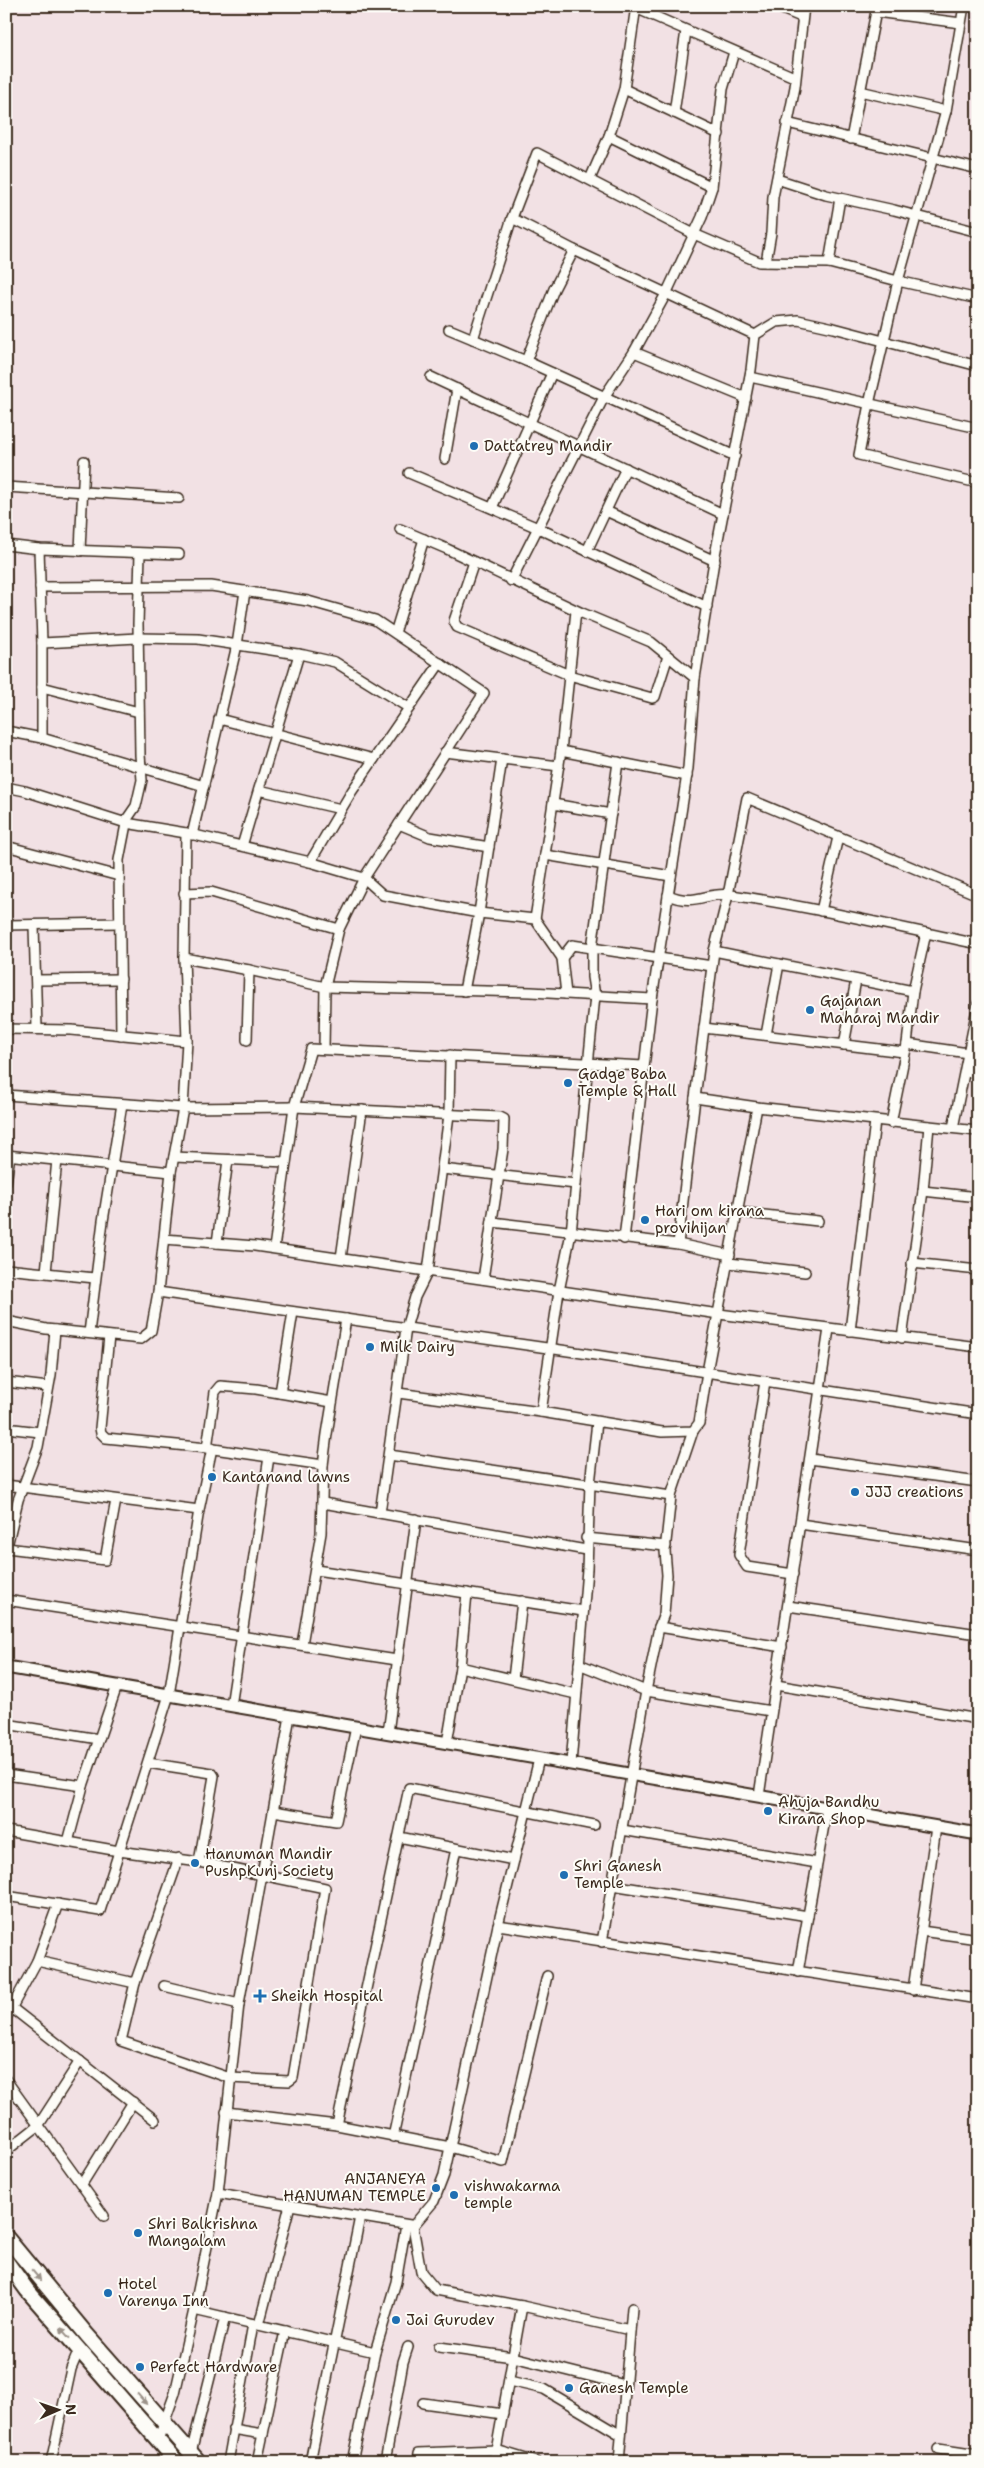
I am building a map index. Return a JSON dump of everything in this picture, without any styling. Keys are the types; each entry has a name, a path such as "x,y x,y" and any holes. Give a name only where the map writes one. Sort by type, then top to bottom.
{"main road":[{"path":"6,2237 40,2280 195,2458"},
{"path":"6,2261 27,2290 158,2440 170,2459"}],"street":[{"path":"775,6 801,16"},
{"path":"766,262 777,179 795,86 794,77 801,16 804,6"},
{"path":"964,6 946,111 898,282 859,455 978,483"},
{"path":"590,179 609,136 624,89 634,7 794,77"},
{"path":"851,139 876,9 961,23"},
{"path":"674,113 686,30"},
{"path":"511,581 578,446 604,397 634,352 667,292 694,234 712,187 723,89 734,52"},
{"path":"624,89 719,134"},
{"path":"860,91 946,111"},
{"path":"787,123 931,159 978,168"},
{"path":"609,136 712,187"},
{"path":"473,339 512,218 536,153 694,234 731,252 760,262 829,263 898,282 978,299"},
{"path":"777,179 840,198 978,232"},
{"path":"829,263 840,198"},
{"path":"512,218 574,250 667,292 755,335"},
{"path":"526,361 554,289 574,250"},
{"path":"755,335 776,322 798,320 976,365 978,352"},
{"path":"449,329 526,361 735,456"},
{"path":"624,1239 657,959 687,776 695,678 714,560 750,377 755,335"},
{"path":"634,352 746,398"},
{"path":"492,508 552,373"},
{"path":"431,377 724,514"},
{"path":"750,377 978,428"},
{"path":"445,459 457,389"},
{"path":"80,550 84,461"},
{"path":"587,551 626,468"},
{"path":"410,473 538,528 707,607"},
{"path":"6,487 179,498"},
{"path":"606,511 714,560"},
{"path":"400,529 576,611 651,642 695,678"},
{"path":"395,633 424,539"},
{"path":"6,545 39,549 179,554"},
{"path":"39,549 42,643 42,738"},
{"path":"121,1035 119,860 126,823 136,806 142,780 138,638 140,553"},
{"path":"474,562 455,624 569,675 652,698 655,697 668,656"},
{"path":"40,586 211,586 308,601 375,620 484,693 364,878 338,929 325,988 324,1049"},
{"path":"6,1321 55,1330 141,1339 148,1336 150,1332 158,1292 171,1172 183,1108 187,1041 184,893 189,834 204,786 236,645 245,591"},
{"path":"566,994 562,958 535,919 559,766 576,611"},
{"path":"42,643 138,638 198,639 299,654 335,662 409,708"},
{"path":"242,846 299,654"},
{"path":"310,862 341,809 440,663"},
{"path":"42,687 140,712"},
{"path":"219,719 374,759"},
{"path":"6,731 42,738 204,786"},
{"path":"561,750 687,776"},
{"path":"445,752 559,766"},
{"path":"464,991 479,913 502,759"},
{"path":"540,1412 552,1348 559,1291 571,1233 596,996 592,977 592,948 618,762"},
{"path":"6,787 25,791 126,823 189,834 310,862 364,878 383,895 479,913 535,919"},
{"path":"259,790 341,809"},
{"path":"678,1244 694,1098 714,951 728,895 747,798 978,895"},
{"path":"553,804 610,814"},
{"path":"399,824 430,837 489,847"},
{"path":"821,911 838,836"},
{"path":"6,846 119,876"},
{"path":"545,855 671,876"},
{"path":"184,893 211,892 338,929"},
{"path":"668,895 690,900 728,895 821,911 978,944"},
{"path":"6,925 119,923"},
{"path":"34,926 37,1028"},
{"path":"891,1123 906,1048 913,991 926,933"},
{"path":"562,958 572,945 712,966"},
{"path":"714,951 913,991"},
{"path":"184,958 249,970 325,988 566,994 652,999"},
{"path":"766,1035 779,964"},
{"path":"247,1040 249,970"},
{"path":"36,980 121,979"},
{"path":"844,1045 856,980"},
{"path":"953,1128 978,1004"},
{"path":"6,1029 37,1028 187,1041"},
{"path":"704,1028 844,1045 968,1053"},
{"path":"274,1248 294,1107 311,1049 644,1066"},
{"path":"380,1513 406,1328 414,1297 428,1271 449,1115 450,1056"},
{"path":"965,1071 978,1072"},
{"path":"6,1096 183,1108 294,1107 500,1117 506,1123 483,1280"},
{"path":"694,1098 757,1108 978,1131"},
{"path":"89,1334 122,1104"},
{"path":"602,1942 646,1691 659,1627 664,1614 666,1546 671,1496 693,1431 699,1423 757,1108"},
{"path":"341,1258 362,1110"},
{"path":"850,1331 875,1121"},
{"path":"902,1338 923,1191 929,1126"},
{"path":"6,1182 8,1155 171,1172"},
{"path":"174,1157 286,1162"},
{"path":"46,1272 57,1160"},
{"path":"217,1243 228,1160"},
{"path":"442,1169 576,1184"},
{"path":"923,1191 978,1197"},
{"path":"738,1212 818,1221"},
{"path":"492,1222 571,1233 678,1244 729,1259 804,1272"},
{"path":"164,1240 274,1248 719,1314 978,1347"},
{"path":"912,1263 978,1270"},
{"path":"6,1269 96,1278"},
{"path":"158,1292 552,1348 978,1414"},
{"path":"280,1393 293,1312"},
{"path":"302,1644 316,1570 323,1503 323,1465 346,1319"},
{"path":"759,1796 829,1329"},
{"path":"55,1330 38,1447 22,1487 6,1549 106,1560 116,1500"},
{"path":"110,1336 100,1428 102,1436 112,1440 210,1448 323,1465"},
{"path":"765,1381 739,1555 747,1567 793,1574"},
{"path":"6,1382 48,1388"},
{"path":"6,1896 100,1912 169,1695 210,1448 217,1388 224,1386 332,1402"},
{"path":"398,1393 540,1412 662,1432 693,1431"},
{"path":"570,1764 584,1611 590,1484 598,1422"},
{"path":"6,1428 40,1432"},
{"path":"389,1455 671,1496"},
{"path":"231,1706 240,1635 269,1457"},
{"path":"810,1459 978,1482"},
{"path":"6,1485 199,1510"},
{"path":"323,1503 586,1550"},
{"path":"388,1733 416,1519"},
{"path":"800,1524 978,1550"},
{"path":"586,1538 666,1546"},
{"path":"316,1570 584,1611"},
{"path":"447,1743 460,1667 467,1593"},
{"path":"6,1600 397,1660"},
{"path":"513,1679 522,1601"},
{"path":"788,1606 978,1634"},
{"path":"659,1627 782,1647"},
{"path":"578,1664 646,1691 771,1711"},
{"path":"6,1667 978,1834"},
{"path":"460,1667 576,1694"},
{"path":"776,1685 978,1719"},
{"path":"68,1842 83,1786 117,1686"},
{"path":"158,2440 175,2393 218,2193 239,2004 290,1716"},
{"path":"6,1724 99,1739"},
{"path":"273,1810 336,1821 356,1727"},
{"path":"352,2462 375,2352 396,2282 409,2225 434,2201 444,2176 498,1925 540,1759"},
{"path":"148,1763 212,1774 214,1776 200,1862"},
{"path":"6,1775 83,1786"},
{"path":"338,2125 409,1788 594,1825"},
{"path":"798,1972 827,1808"},
{"path":"913,1990 936,1827"},
{"path":"622,1830 817,1863"},
{"path":"6,1831 119,1851 179,1858 261,1873 325,1888 293,2078 287,2081 230,2078 121,2041 135,1983 179,1858"},
{"path":"399,1837 514,1860"},
{"path":"393,2137 456,1849"},
{"path":"612,1885 808,1916"},
{"path":"6,2018 37,1961 58,1904"},
{"path":"498,1925 978,1999"},
{"path":"921,1931 978,1939"},
{"path":"37,1961 135,1983"},
{"path":"226,2112 338,2125 450,2147 504,2162 547,1976"},
{"path":"164,1986 239,2004"},
{"path":"12,2008 155,2120"},
{"path":"6,2151 38,2126 80,2061"},
{"path":"6,2080 104,2216"},
{"path":"82,2184 133,2102"},
{"path":"218,2193 409,2225"},
{"path":"228,2462 233,2429 256,2324 290,2205"},
{"path":"310,2462 360,2217"},
{"path":"409,2225 421,2272 436,2290 522,2306 630,2330"},
{"path":"494,2462 522,2306"},
{"path":"619,2462 632,2308"},
{"path":"194,2310 375,2352"},
{"path":"195,2458 225,2317"},
{"path":"257,2462 284,2331"},
{"path":"439,2347 513,2357 625,2385"},
{"path":"384,2462 403,2362 408,2348"},
{"path":"51,2462 71,2369 79,2350"},
{"path":"509,2381 544,2389 621,2435"},
{"path":"422,2402 503,2414"},
{"path":"233,2429 263,2434"},
{"path":"938,2449 978,2455"},
{"path":"418,2462 419,2452 496,2450 536,2462"}],"place":[{"name":"Dattatrey Mandir","path":"474,446"},
{"name":"Gajanan Maharaj Mandir","path":"810,1010"},
{"name":"Gadge Baba Temple & Hall","path":"568,1083"},
{"name":"Hari om kirana provihijan","path":"645,1220"},
{"name":"Milk Dairy","path":"370,1347"},
{"name":"Kantanand lawns","path":"212,1477"},
{"name":"JJJ creations","path":"855,1492"},
{"name":"Ahuja Bandhu Kirana Shop","path":"768,1811"},
{"name":"Hanuman Mandir PushpKunj Society","path":"195,1863"},
{"name":"Shri Ganesh Temple","path":"564,1875"},
{"name":"Sheikh Hospital","path":"260,1996"},
{"name":"ANJANEYA HANUMAN TEMPLE","path":"436,2188"},
{"name":"vishwakarma temple","path":"454,2195"},
{"name":"Shri Balkrishna Mangalam","path":"138,2233"},
{"name":"Hotel Varenya Inn","path":"108,2293"},
{"name":"Jai Gurudev","path":"396,2320"},
{"name":"Perfect Hardware","path":"140,2367"},
{"name":"Ganesh Temple","path":"569,2388"}]}
